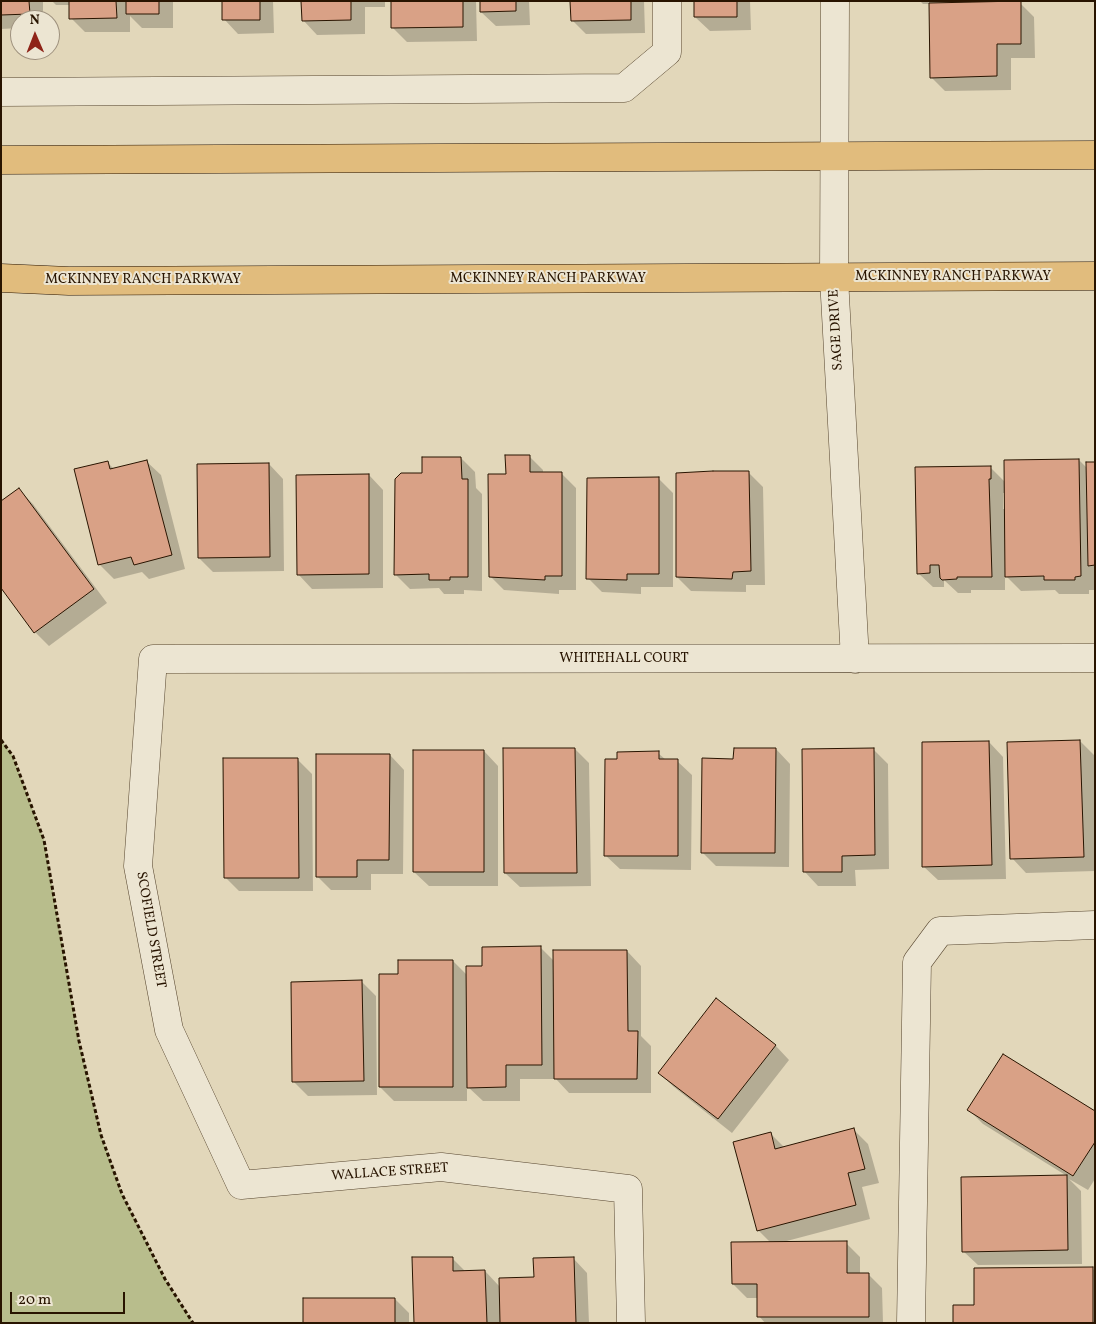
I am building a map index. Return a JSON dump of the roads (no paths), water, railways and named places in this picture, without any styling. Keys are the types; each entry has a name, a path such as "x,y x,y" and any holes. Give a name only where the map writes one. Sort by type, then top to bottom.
{"main road":[{"path":"1,160 1095,155"},
{"name":"MCKINNEY RANCH PARKWAY","path":"1,278 98,280 1095,276"}],"street":[{"path":"1,92 624,88 667,52 667,1"},
{"name":"SAGE DRIVE","path":"835,1 836,156 834,278 855,659"},
{"name":"WHITEHALL COURT","path":"153,659 1095,658"},
{"name":"SCOFIELD STREET","path":"153,659 138,866 169,1030 241,1184"},
{"path":"911,1323 917,962 940,931 1095,925"},
{"name":"WALLACE STREET","path":"241,1184 441,1167 628,1189 631,1323"}]}
